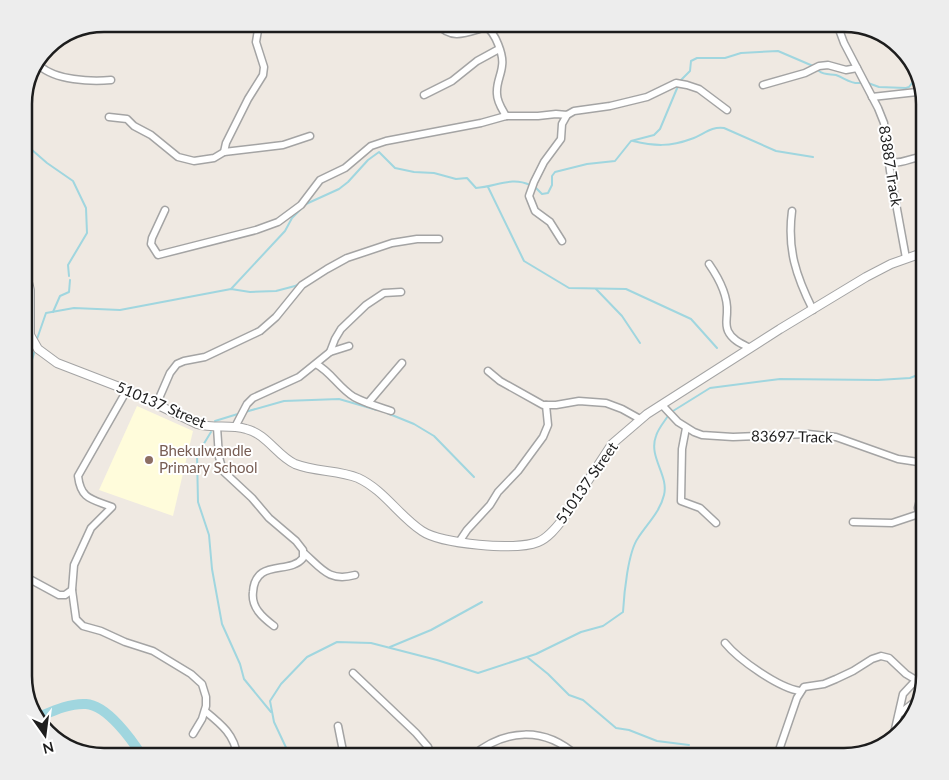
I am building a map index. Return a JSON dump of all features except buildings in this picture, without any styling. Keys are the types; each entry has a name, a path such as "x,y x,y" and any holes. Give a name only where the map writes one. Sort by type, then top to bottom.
{"street":[{"path":"109,117 127,119 134,126 151,135 170,152 186,160 211,159 219,156 248,98 263,75 264,67 256,42 258,33"},
{"path":"450,33 470,33"},
{"path":"492,33 503,64 497,83 497,95 506,116"},
{"name":"83887 Track","path":"841,33 884,123 890,171 906,258"},
{"path":"424,96 452,81 477,61 499,49"},
{"path":"763,85 805,73 821,65 846,70 858,68"},
{"path":"43,68 66,77 98,81 111,80"},
{"path":"562,241 550,222 535,211 530,196 534,182 544,162 561,139 562,124 567,115 574,111 610,106 647,97 676,83 699,89 727,110"},
{"path":"872,97 915,92"},
{"path":"165,210 151,244 158,255 278,222 301,205 320,180 345,168 377,143 506,116 567,115"},
{"path":"224,149 283,145 310,136"},
{"path":"890,162 901,163 916,157"},
{"path":"792,211 792,256 797,276 813,310"},
{"path":"157,404 170,373 177,364 205,356 260,331 276,317 302,285 327,268 347,258 392,243 439,238"},
{"name":"510137 Street","path":"33,342 46,356 57,362 127,390 197,424 235,427 254,432 297,464 363,481 374,487 414,526 432,536 460,542 515,546 536,543 543,539 563,519 612,444 640,419 750,348 866,277 916,255"},
{"path":"709,264 715,272 724,294 728,311 726,323 728,331 734,339 750,348"},
{"path":"330,352 341,329 366,305 384,293 401,292"},
{"path":"235,427 247,404 253,398 292,381 330,352 349,346"},
{"path":"368,403 402,363"},
{"path":"316,364 330,373 354,397 391,411"},
{"path":"488,371 514,389 546,405 579,400 606,403 622,408 640,419"},
{"path":"127,390 78,476 82,492 85,496 90,500 112,507 90,528 74,565 72,590 75,614 78,623 83,626 153,651 190,674 202,684 206,697 205,711 193,734"},
{"name":"83697 Track","path":"662,404 686,428 707,435 733,437 808,434 836,436 898,459 916,462"},
{"path":"460,542 467,530 518,471 543,437 548,425 546,405"},
{"path":"217,427 219,456 223,471 258,504 269,518 290,536 304,553 326,572 333,576 344,578 356,575"},
{"path":"686,428 682,450 681,501 700,508 716,523"},
{"path":"853,522 892,523 916,515"},
{"path":"274,626 260,615 253,601 253,590 256,580 270,569 299,563 304,553"},
{"path":"33,581 59,595 65,595 72,590"},
{"path":"725,643 741,659 768,678 792,690 800,691"},
{"path":"780,748 800,691 807,686 824,684 836,679 881,656 889,658 906,674 916,680 904,693 896,726"},
{"path":"353,673 416,733 428,748"},
{"path":"898,715 910,706"},
{"path":"205,711 228,732 235,748"},
{"path":"338,726 342,748"},
{"path":"484,748 493,742 507,737 518,736 547,737 567,748"}],"shaded area":[{"name":"Bhekulwandle Primary School","path":"137,406 193,431 173,516 99,490"}],"waterway":[{"path":"679,82 690,71 691,61 697,58 725,58 741,53 778,51 813,66"},
{"path":"819,71 825,74 836,75 853,83 860,83"},
{"path":"868,83 879,87 906,88 913,82"},
{"path":"535,187 542,194 548,193 552,185 552,176 555,172 587,164 615,161 631,141 654,135 660,129 678,86"},
{"path":"633,141 655,145 669,144 683,142 715,128 724,128 776,151 813,157"},
{"path":"33,151 73,181 86,208 87,233 68,265 69,276"},
{"path":"231,289 285,231 292,218 306,204 339,189 368,160 379,152 395,168 414,172 434,173 456,179 467,178 476,188 510,182 530,185"},
{"path":"488,187 524,261 569,288 626,289 691,319 717,348"},
{"path":"53,312 60,296 69,292 70,280"},
{"path":"37,339 46,313 74,308 120,310 231,289 250,292 276,291 300,283"},
{"path":"596,289 622,316 640,343"},
{"path":"33,356 35,350"},
{"path":"673,411 710,388 780,379 878,380 910,378 916,376"},
{"path":"245,412 284,401 339,399 377,410"},
{"path":"215,421 241,413"},
{"path":"387,413 414,424 434,436 474,477"},
{"path":"286,748 274,722 270,701 281,684 307,657 337,642 371,643 478,673 536,654 581,632 603,626 623,612 627,574 635,544 656,512 664,495 664,480 656,459 654,444 658,431 668,416"},
{"path":"211,432 197,455 198,502 209,535 212,569 222,624 240,664 244,679 271,712"},
{"path":"390,647 431,630 482,602"},
{"path":"527,657 569,695 583,700 616,728 629,730 657,741 689,745"},
{"path":"55,710 75,705 86,704 94,706 102,710 118,724 137,748"}],"place":[{"name":"Bhekulwandle Primary School","path":"149,460"}]}
